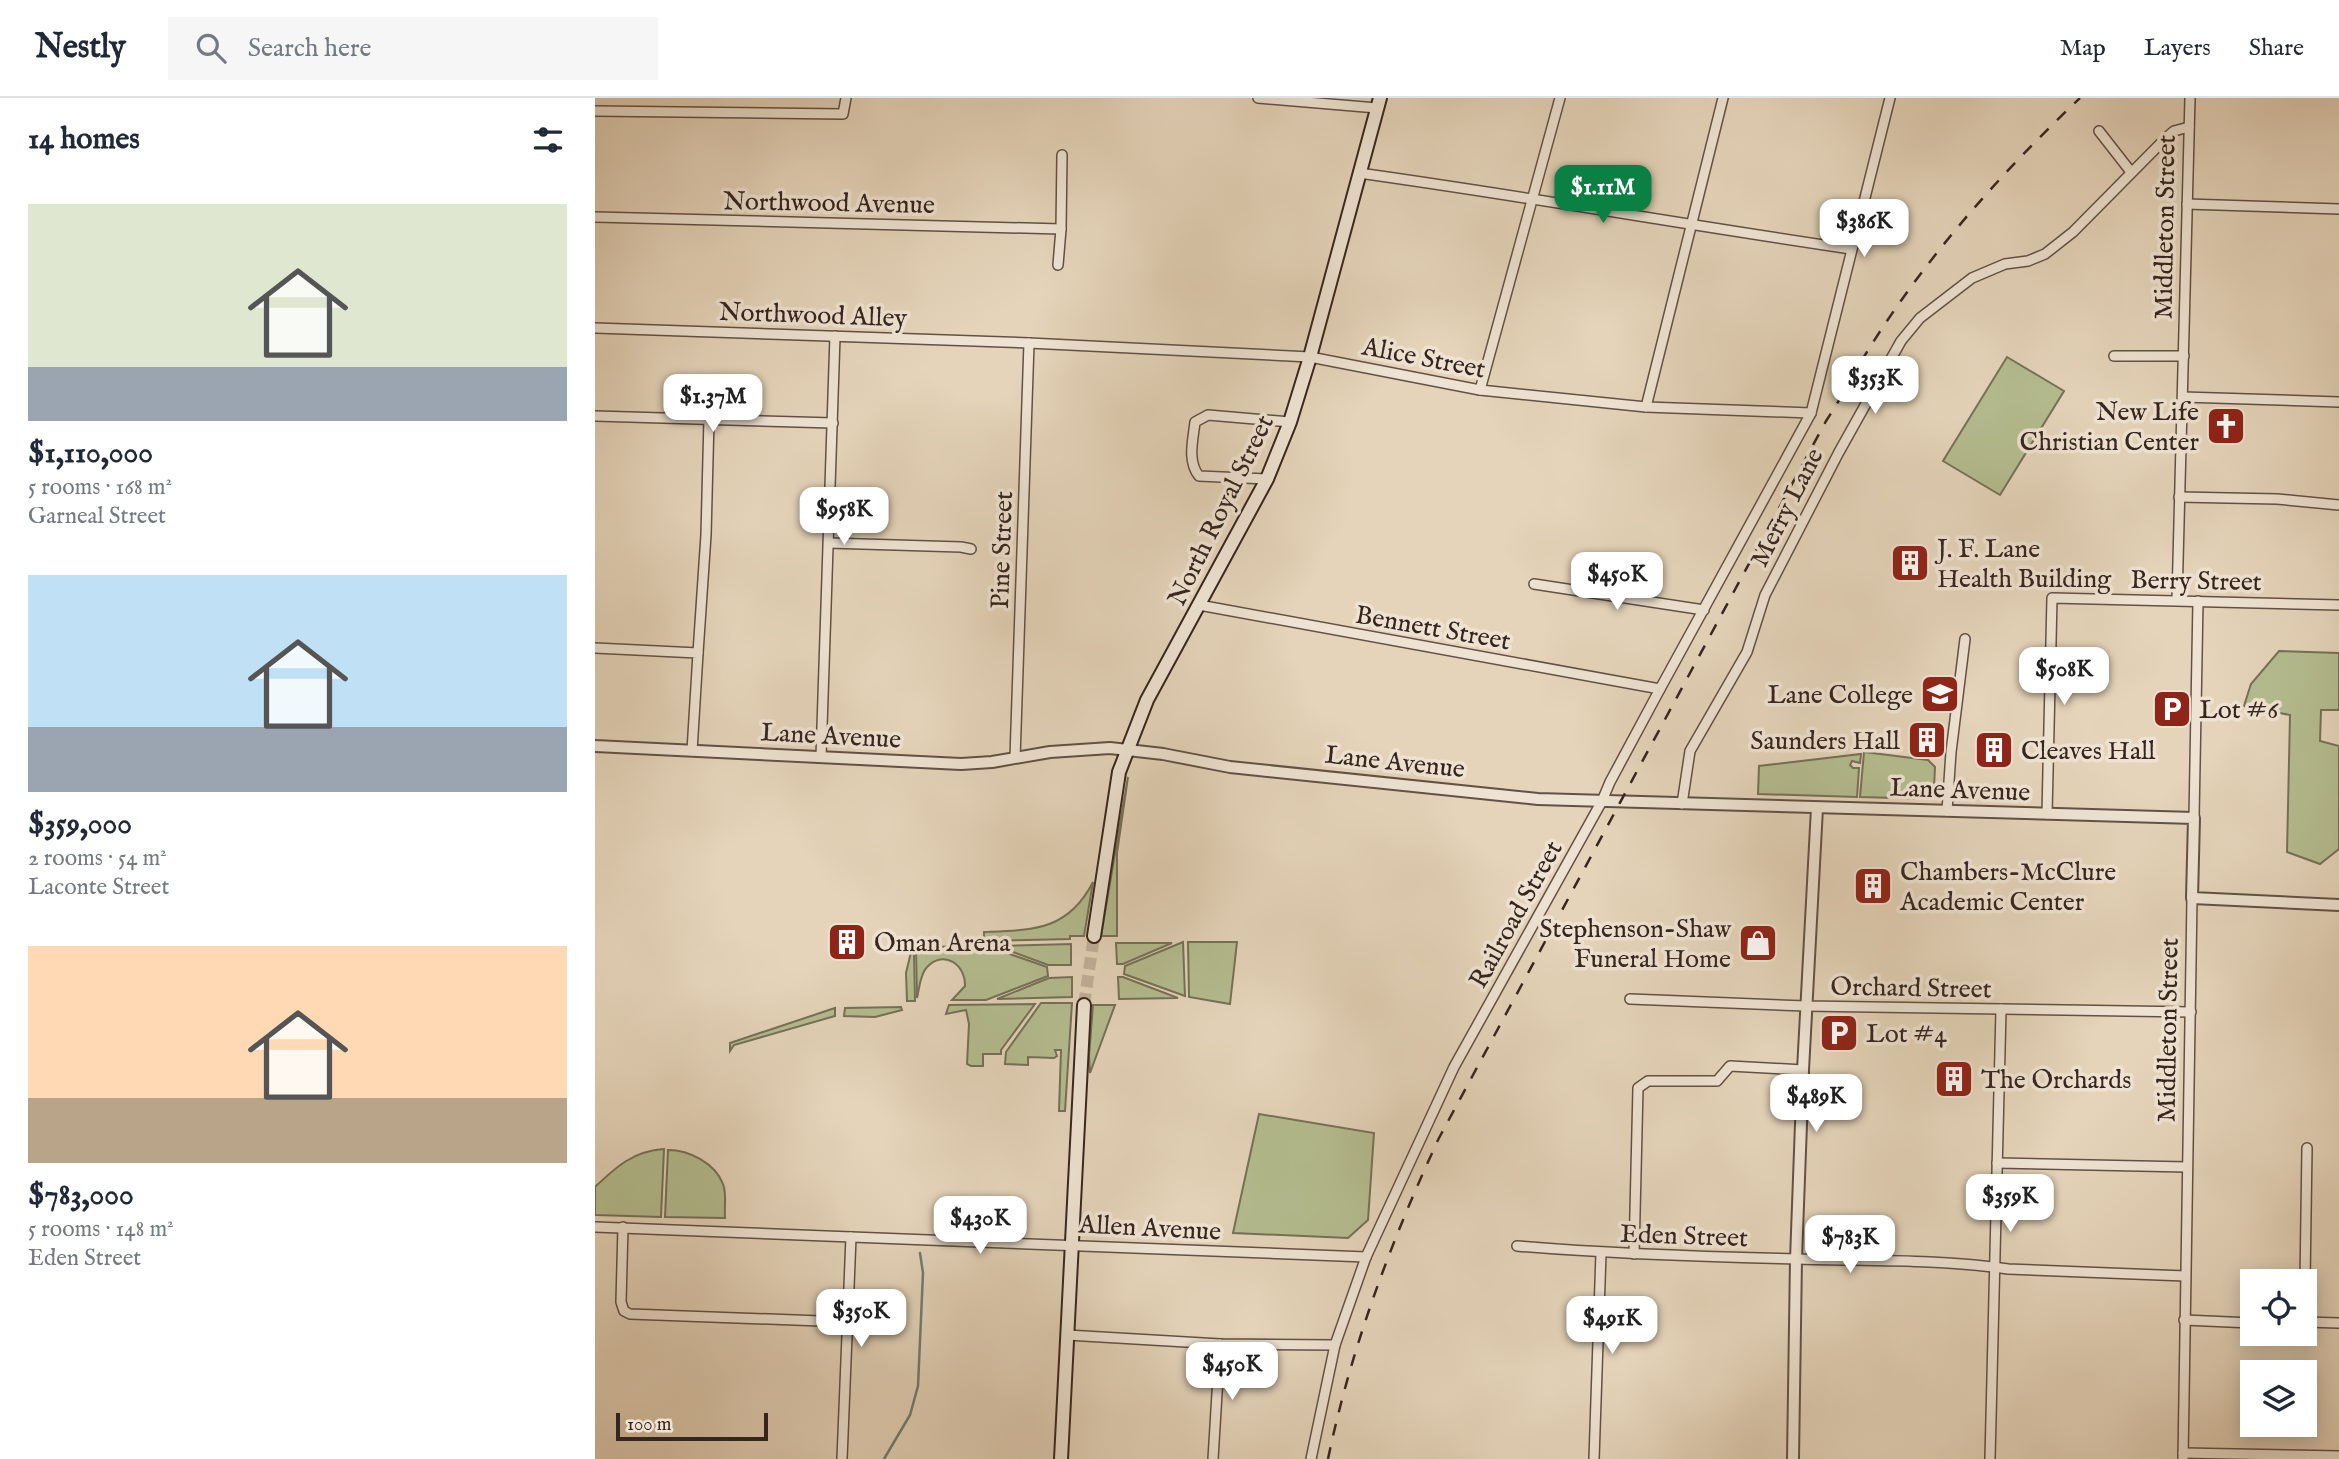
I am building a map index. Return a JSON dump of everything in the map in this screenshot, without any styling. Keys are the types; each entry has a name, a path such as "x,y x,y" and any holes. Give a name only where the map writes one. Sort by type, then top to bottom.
{"main road":[{"name":"North Royal Street","path":"1094,936 1119,772 1147,700 1266,478 1290,422 1378,103"},
{"path":"1061,1459 1084,1005"}],"street":[{"path":"595,111 843,114 846,98"},
{"path":"1258,98 1378,103"},
{"path":"1480,390 1560,98"},
{"path":"1646,407 1723,98"},
{"name":"Railroad Street","path":"1311,1459 1335,1345 1366,1257 1454,1067 1602,801 1811,413 1890,98"},
{"name":"Middleton Street","path":"2177,600 2190,98"},
{"name":"Merry Lane","path":"1682,804 1690,751 1747,652 1770,583 1901,341 1920,318 1972,278 2005,264 2028,261 2045,254 2073,232 2174,131 2189,127"},
{"path":"2099,131 2131,172"},
{"path":"1058,265 1062,155"},
{"path":"1359,173 1532,197 1692,226 1851,249"},
{"path":"2187,204 2339,209"},
{"name":"Northwood Avenue","path":"595,217 1061,229"},
{"name":"Northwood Alley","path":"595,328 1029,343"},
{"path":"821,757 835,336"},
{"name":"Alice Street","path":"1029,343 1310,357 1480,390 1646,407 1811,413"},
{"name":"Pine Street","path":"1015,758 1029,343"},
{"name":"Middleton Street","path":"2114,356 2184,356"},
{"path":"2183,397 2339,402"},
{"path":"1266,478 1199,476 1193,468 1195,422 1208,415 1290,422"},
{"path":"595,416 833,423"},
{"path":"692,751 706,535 709,419"},
{"path":"2179,497 2277,499 2339,505"},
{"path":"829,543 971,549"},
{"path":"1534,584 1704,610"},
{"name":"Berry Street","path":"2047,814 2052,598 2339,605"},
{"name":"Middleton Street","path":"2183,1456 2198,601"},
{"name":"Bennett Street","path":"1199,605 1660,689"},
{"path":"1947,811 1951,752 1965,639"},
{"path":"595,648 698,653"},
{"name":"Lane Avenue","path":"595,746 961,764 1079,749 1128,749 1244,768 1489,794 1682,804 2194,818"},
{"path":"1793,1459 1796,1259 1817,808"},
{"path":"2192,898 2339,905"},
{"name":"Orchard Street","path":"1630,999 1806,1006 2190,1012"},
{"path":"1990,1459 2001,1009"},
{"path":"1634,1254 1638,1088 1648,1082 1717,1081 1730,1066 1803,1070"},
{"path":"2305,1269 2307,1148"},
{"path":"1997,1163 2187,1167"},
{"name":"Allen Avenue","path":"595,1227 1366,1257"},
{"path":"623,1227 621,1302 624,1311 630,1314 847,1322"},
{"path":"842,1459 851,1237"},
{"name":"Eden Street","path":"1517,1246 1601,1253 1919,1262 2185,1276"},
{"path":"1594,1459 1601,1253"},
{"path":"2184,1320 2240,1322"},
{"path":"2317,1322 2339,1323"},
{"path":"1067,1335 1220,1344 1335,1345"},
{"path":"1213,1459 1220,1344"},
{"path":"2183,1456 2339,1457"}],"green space":[{"path":"2007,357 2064,391 2000,495 1943,461"},
{"path":"2279,651 2339,653 2339,710 2321,710 2320,741 2339,746 2339,849 2320,864 2287,852 2290,715 2244,706 2251,684"},
{"path":"1864,752 1928,760 1935,767 1934,788 1931,789 1930,799 1860,797"},
{"path":"1861,754 1860,763 1852,761 1850,765 1859,768 1857,797 1758,794 1759,766"},
{"path":"1128,777 1117,853 1117,936 1101,936"},
{"path":"1093,882 1084,936 1070,936 1070,939 984,941 984,932 1033,928 1060,919 1083,898"},
{"path":"1183,942 1185,996 1124,974 1125,966"},
{"path":"1188,942 1237,942 1230,1004 1189,997"},
{"path":"1116,943 1172,943 1123,964 1117,964"},
{"path":"1071,944 1071,965 1048,965 997,946"},
{"path":"987,946 1047,967 1048,976 986,1000 952,1000 965,986 964,978 953,962 940,959 925,970 917,998 916,947"},
{"path":"911,952 914,952 915,1001 907,1001 906,973"},
{"path":"1072,977 1072,997 997,999 1049,978"},
{"path":"1118,977 1123,977 1178,998 1119,999"},
{"path":"1041,1003 1072,1003 1065,1111 1059,1111 1061,1050 1055,1050 1057,1056 1054,1058 1028,1057 1028,1065 1005,1064 1006,1052"},
{"path":"1035,1004 1001,1050 1001,1054 983,1054 983,1066 967,1064 969,1024 966,1010 946,1014 949,1005"},
{"path":"1093,1005 1115,1005 1090,1073 1089,1056"},
{"path":"901,1007 902,1010 875,1017 844,1016 845,1008"},
{"path":"835,1008 835,1016 734,1045 730,1051 730,1043"},
{"path":"1259,1114 1374,1133 1368,1220 1348,1238 1233,1233"},
{"path":"664,1149 661,1217 595,1215 595,1187 634,1157"},
{"path":"668,1150 693,1155 714,1170 724,1188 725,1218 665,1217"}],"waterway":[{"path":"884,1459 910,1415 918,1386 923,1273 920,1253"}],"tunnel":[{"path":"1084,1005 1094,936"}],"railway":[{"path":"1328,1459 1348,1376 1374,1296 1439,1138 1826,421 1892,313 1941,248 1994,185 2080,98"}],"place":[{"name":"New Life Christian Center","path":"2226,426"},
{"name":"J. F. Lane Health Building","path":"1910,563"},
{"name":"Lane College","path":"1940,694"},
{"name":"Lot #6","path":"2172,709"},
{"name":"Saunders Hall","path":"1927,740"},
{"name":"Cleaves Hall","path":"1994,750"},
{"name":"Chambers-McClure Academic Center","path":"1873,886"},
{"name":"Oman Arena","path":"847,942"},
{"name":"Stephenson-Shaw Funeral Home","path":"1758,943"},
{"name":"Lot #4","path":"1839,1033"},
{"name":"The Orchards","path":"1954,1079"}]}
